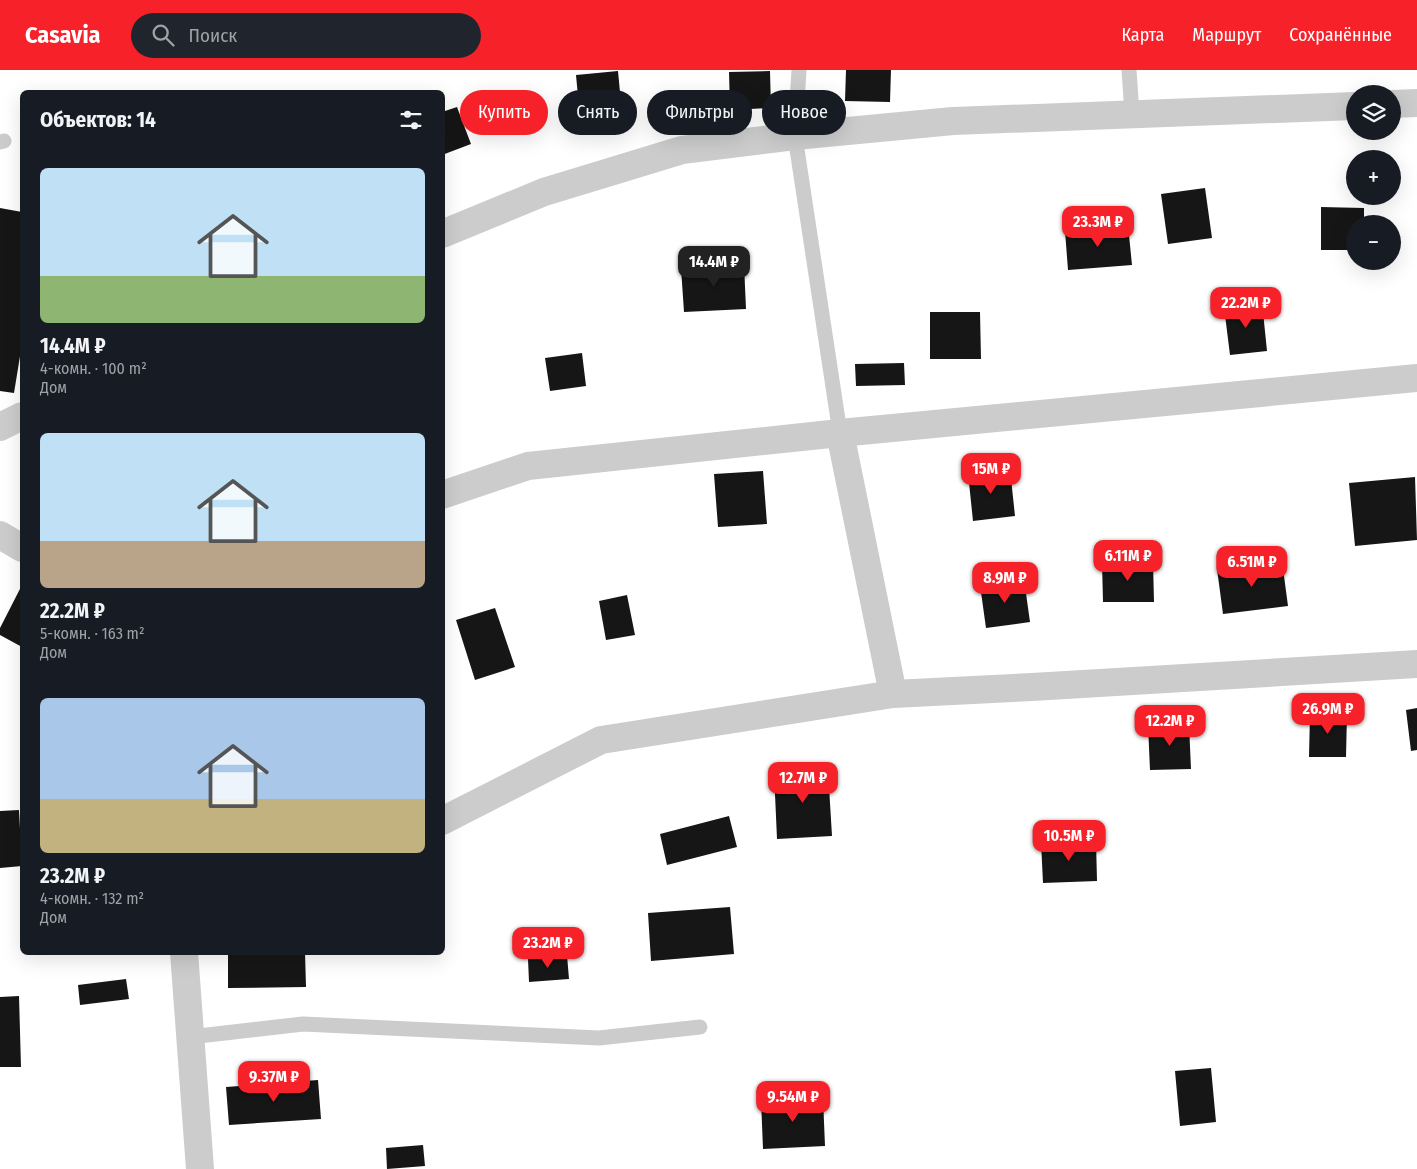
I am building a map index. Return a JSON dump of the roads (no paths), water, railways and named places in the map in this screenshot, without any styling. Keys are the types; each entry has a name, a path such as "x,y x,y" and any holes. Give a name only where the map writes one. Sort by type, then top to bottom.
{"street":[{"path":"1401,104 1417,104"},
{"path":"445,233 544,192 682,150 795,136 953,121 1346,106"},
{"path":"445,494 528,466 840,433 1417,378"},
{"path":"0,426 20,417"},
{"path":"840,433 893,694"},
{"path":"0,535 20,547"},
{"path":"445,819 602,740 893,694 1417,664"},
{"path":"184,955 200,1169"}],"lane":[{"path":"799,70 795,136 840,433"},
{"path":"1129,70 1132,114"},
{"path":"190,1037 302,1024 599,1038 700,1027"}]}
